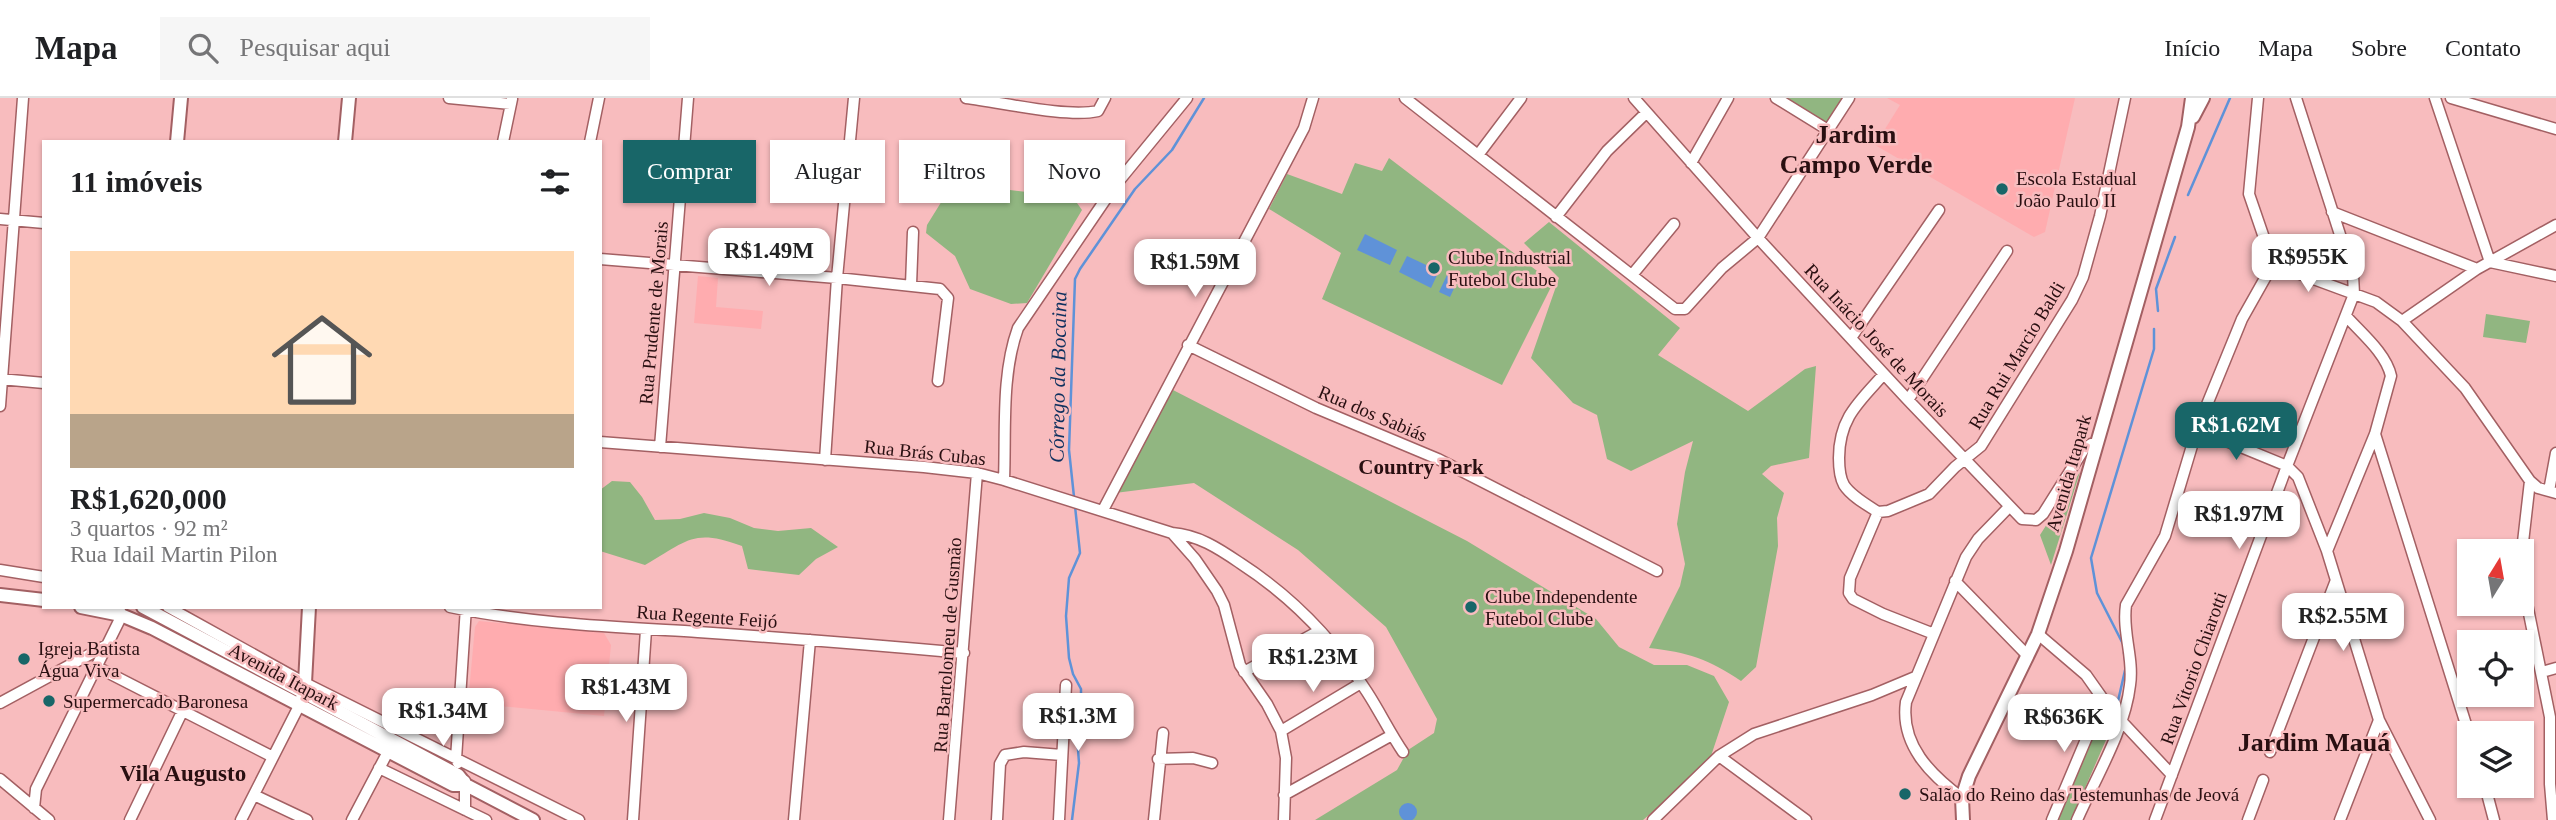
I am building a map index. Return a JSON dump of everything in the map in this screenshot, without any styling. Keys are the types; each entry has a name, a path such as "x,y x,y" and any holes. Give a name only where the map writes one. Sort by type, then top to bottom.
{"main road":[{"path":"177,140 181,98"},
{"path":"345,140 349,98"},
{"name":"Avenida Itapark","path":"2188,127 2203,98"},
{"name":"Avenida Itapark","path":"1963,820 1964,792 2038,634 2066,551 2188,127 2191,101"},
{"path":"0,595 41,599"},
{"name":"Avenida Itapark","path":"100,609 120,611 299,706 394,740"},
{"path":"145,609 152,628"},
{"name":"Avenida Itapark","path":"148,609 305,687 458,775 466,785 533,820"},
{"path":"299,706 305,687 309,609"},
{"path":"242,675 290,696 297,696 305,687"}],"street":[{"path":"0,406 23,98"},
{"path":"449,98 512,101 503,140"},
{"path":"590,140 599,98"},
{"name":"Rua Prudente de Morais","path":"660,447 688,98"},
{"path":"824,460 854,98"},
{"path":"966,98 1008,101 1069,113 1098,111 1105,98"},
{"path":"1004,480 1009,365 1018,328 1114,187 1187,98"},
{"path":"1099,509 1304,128 1313,98"},
{"path":"1405,98 1681,311 1722,268 1758,238 1849,98"},
{"path":"1478,155 1521,98"},
{"name":"Rua Inácio José de Morais","path":"1634,98 1850,338 2022,519 2036,520 2043,514 2084,449 2096,444"},
{"path":"1691,163 1728,98"},
{"path":"1776,98 1828,130"},
{"name":"Rua Rui Marcio Baldi","path":"1878,512 1888,511 1930,494 1955,467 1982,446 2073,300 2091,251 2125,98"},
{"path":"2077,820 2121,722 2129,693 2131,672 2124,616 2126,605 2165,536 2197,429 2242,319 2273,264 2249,194 2258,98"},
{"path":"2296,98 2353,275 2354,294"},
{"path":"2435,98 2490,262"},
{"path":"2451,98 2556,129"},
{"path":"1556,217 1607,151 1646,113"},
{"path":"1850,338 1939,210"},
{"path":"2332,212 2477,269"},
{"path":"0,219 42,223"},
{"path":"1632,275 1674,223"},
{"path":"2402,321 2477,269 2556,225"},
{"path":"911,285 913,232"},
{"path":"1908,400 2007,251"},
{"path":"602,260 837,278 940,289 948,298 938,381"},
{"path":"2490,262 2556,276"},
{"path":"2273,264 2375,302 2402,321 2465,388 2530,481 2538,488 2553,492 2556,453"},
{"name":"Rua Vitorio Chiarotti","path":"2155,820 2354,294"},
{"path":"2328,551 2375,434 2389,388 2389,366 2346,316"},
{"name":"Rua dos Sabiás","path":"1188,345 1316,408 1438,459 1657,571"},
{"path":"1884,374 1852,408 1845,421 1839,448 1843,484 1878,512 1850,578 1849,593 1853,599 1883,614 1934,634"},
{"path":"1,379 42,383"},
{"path":"2197,429 2294,471 2328,551 2379,720 2430,820"},
{"path":"2375,434 2465,721"},
{"name":"Rua Brás Cubas","path":"602,442 978,473 1171,533 1195,559 1221,598 1244,672 1268,704 1282,731 1286,758 1284,820"},
{"name":"Rua Bartolomeu de Gusmão","path":"949,820 978,473"},
{"path":"2523,539 2530,481"},
{"path":"1964,792 1941,782 1914,749 1905,723 1906,702 1966,557 1978,539 2009,507"},
{"path":"1171,533 1202,539 1278,589 1298,607 1361,683 1403,752"},
{"path":"0,570 42,577"},
{"path":"1955,580 2027,655"},
{"path":"2270,752 2336,580"},
{"path":"172,609 305,687"},
{"path":"465,810 466,785 456,758 466,609"},
{"name":"Rua Regente Feijó","path":"466,609 646,630 964,653"},
{"path":"34,808 36,789 97,667 120,611"},
{"path":"2528,616 2550,717 2553,820"},
{"path":"633,820 646,630"},
{"path":"1244,672 1319,631"},
{"path":"2038,634 2086,675 2121,722 2172,775"},
{"path":"794,820 810,640"},
{"path":"0,703 107,645"},
{"path":"70,667 85,671 89,683"},
{"path":"97,667 274,757"},
{"path":"2542,672 2556,668"},
{"path":"1653,820 1719,756 1754,734 1872,695 1915,677"},
{"path":"1282,731 1361,683"},
{"path":"1059,820 1066,685"},
{"path":"2052,820 2103,699"},
{"path":"242,820 299,706"},
{"path":"130,820 183,709"},
{"path":"2340,820 2379,720"},
{"path":"1154,820 1158,759 1163,733"},
{"path":"1284,795 1392,735"},
{"path":"352,820 394,740 456,758 579,820"},
{"path":"997,820 1000,764 1006,755 1024,752 1062,755"},
{"path":"1719,756 1806,820"},
{"path":"1158,759 1193,758 1212,762"},
{"path":"379,768 486,820"},
{"path":"0,779 49,820"},
{"path":"2248,820 2263,780"},
{"path":"19,796 36,789"},
{"path":"254,795 307,820"},
{"path":"2488,798 2494,820"}],"shaded area":[{"name":"Escola Estadual João Paulo II","path":"1887,98 2075,98 2045,232 2034,237 1875,145 1900,105"},
{"path":"698,276 718,278 716,307 763,311 761,329 694,323"},
{"path":"479,621 604,633 611,645 604,716 468,703 475,627"}],"green space":[{"path":"1779,98 1845,98 1827,128"},
{"name":"Clube Industrial Futebol Clube","path":"1389,158 1553,283 1502,385 1322,299 1341,253 1269,209 1287,174 1342,194 1355,163 1382,171"},
{"path":"1010,190 1024,192 1024,203 1077,203 1082,210 1027,303 1011,304 970,289 955,256 926,233 927,225 941,203 1010,203"},
{"path":"1549,222 1680,328 1658,355 1748,411 1805,369 1816,366 1809,458 1771,466 1762,474 1784,493 1777,518 1778,546 1756,667 1741,681 1697,658 1649,648 1680,586 1685,564 1677,524 1693,441 1631,471 1607,459 1597,415 1573,403 1531,358 1559,278 1524,243"},
{"path":"2486,314 2530,321 2526,343 2483,337"},
{"name":"Clube Independente Futebol Clube","path":"1173,390 1467,541 1596,619 1619,647 1654,665 1687,665 1714,676 1729,702 1711,756 1693,777 1643,820 1315,820 1397,770 1408,750 1434,733 1437,719 1386,627 1298,550 1194,483 1115,493"},
{"path":"2080,472 2051,565 2040,535"},
{"path":"612,481 630,482 655,520 680,519 704,513 730,518 754,528 778,531 811,528 838,547 816,559 799,575 748,569 742,546 712,538 681,544 645,565 602,552 602,488"},
{"path":"2100,714 2113,724 2071,820 2056,820"}],"water":[{"path":"1365,234 1397,250 1390,265 1357,250"},
{"path":"1407,256 1439,271 1431,288 1399,272"},
{"path":"1447,275 1458,280 1450,297 1439,292"},
{"path":"1408,803 1414,806 1417,812 1414,818 1408,821 1402,818 1399,812 1402,806"}],"waterway":[{"name":"Córrego da Bocaina","path":"1072,820 1079,763 1076,722 1081,704 1081,689 1069,658 1066,616 1069,578 1080,553 1069,450 1075,279 1135,189 1172,150 1204,98"},
{"path":"2188,195 2230,98"},
{"path":"2158,311 2156,289 2175,237"},
{"path":"2124,646 2097,593 2091,558 2154,349 2154,329"},
{"path":"2118,701 2126,666 2124,653"}],"place":[{"name":"Escola Estadual João Paulo II","path":"2002,189"},
{"name":"Clube Industrial Futebol Clube","path":"1434,268"},
{"name":"Clube Independente Futebol Clube","path":"1471,607"},
{"name":"Igreja Batista Água Viva","path":"24,659"},
{"name":"Supermercado Baronesa","path":"49,701"},
{"name":"Salão do Reino das Testemunhas de Jeová","path":"1905,794"}],"district":[{"name":"Jardim Campo Verde","path":"1856,149"},
{"name":"Country Park","path":"1421,467"},
{"name":"Jardim Mauá","path":"2314,742"},
{"name":"Vila Augusto","path":"183,773"}]}
